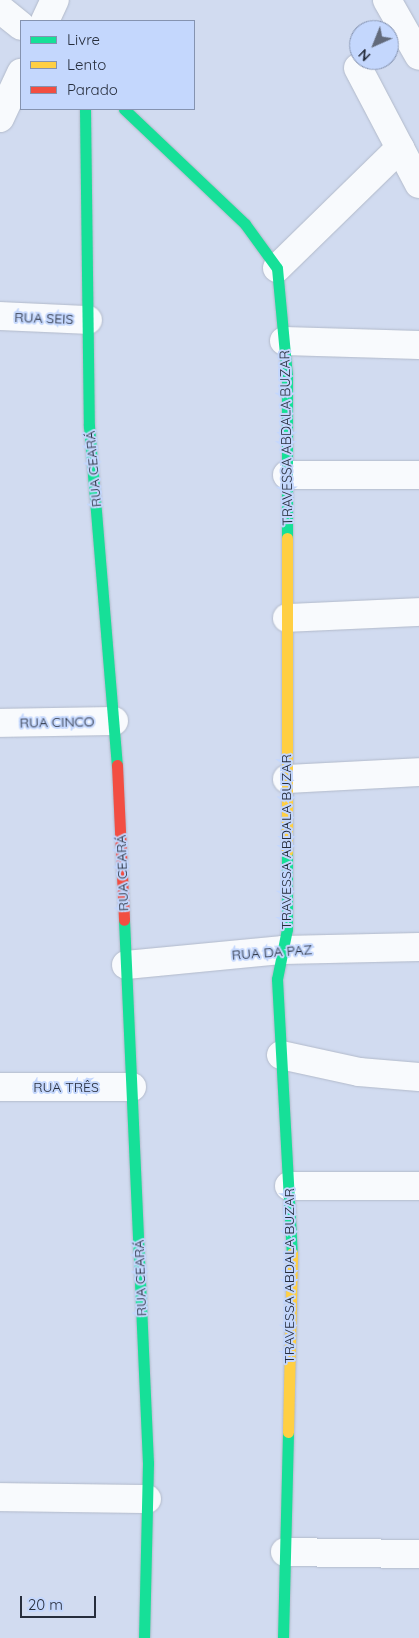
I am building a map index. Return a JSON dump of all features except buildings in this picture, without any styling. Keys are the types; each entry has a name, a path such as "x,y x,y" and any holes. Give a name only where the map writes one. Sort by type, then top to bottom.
{"street":[{"path":"46,20 55,0"},
{"path":"387,0 419,56"},
{"path":"0,9 20,25"},
{"path":"359,70 419,184"},
{"path":"0,118 20,75"},
{"name":"RUA CEARÁ","path":"85,110 89,426 114,721 132,1087 147,1499 144,1638"},
{"path":"125,110 245,224 277,268 400,148"},
{"name":"TRAVESSA ABDALA BUZAR","path":"277,268 284,341 287,475 287,929 277,979 292,1235 283,1638"},
{"name":"RUA SEIS","path":"0,316 88,320"},
{"path":"284,341 419,346"},
{"path":"287,475 419,475"},
{"path":"287,618 419,612"},
{"name":"RUA CINCO","path":"0,723 114,721"},
{"path":"287,779 419,772"},
{"name":"RUA DA PAZ","path":"126,965 283,950 419,947"},
{"path":"281,1055 359,1072 419,1077"},
{"name":"RUA TRÊS","path":"0,1088 132,1087"},
{"path":"289,1186 419,1186"},
{"path":"0,1497 147,1499"},
{"path":"285,1552 419,1554"}],"traffic: fast":[{"path":"85,110 89,426 117,765"},
{"path":"125,110 245,224 277,268 287,376 287,538"},
{"path":"287,852 287,929 277,979 292,1253"},
{"path":"124,920 148,1463 144,1638"},
{"path":"283,1638 288,1432"}],"traffic: slow":[{"path":"287,538 287,852"},
{"path":"288,1432 292,1253"}],"traffic: jam":[{"path":"117,765 124,920"}]}
